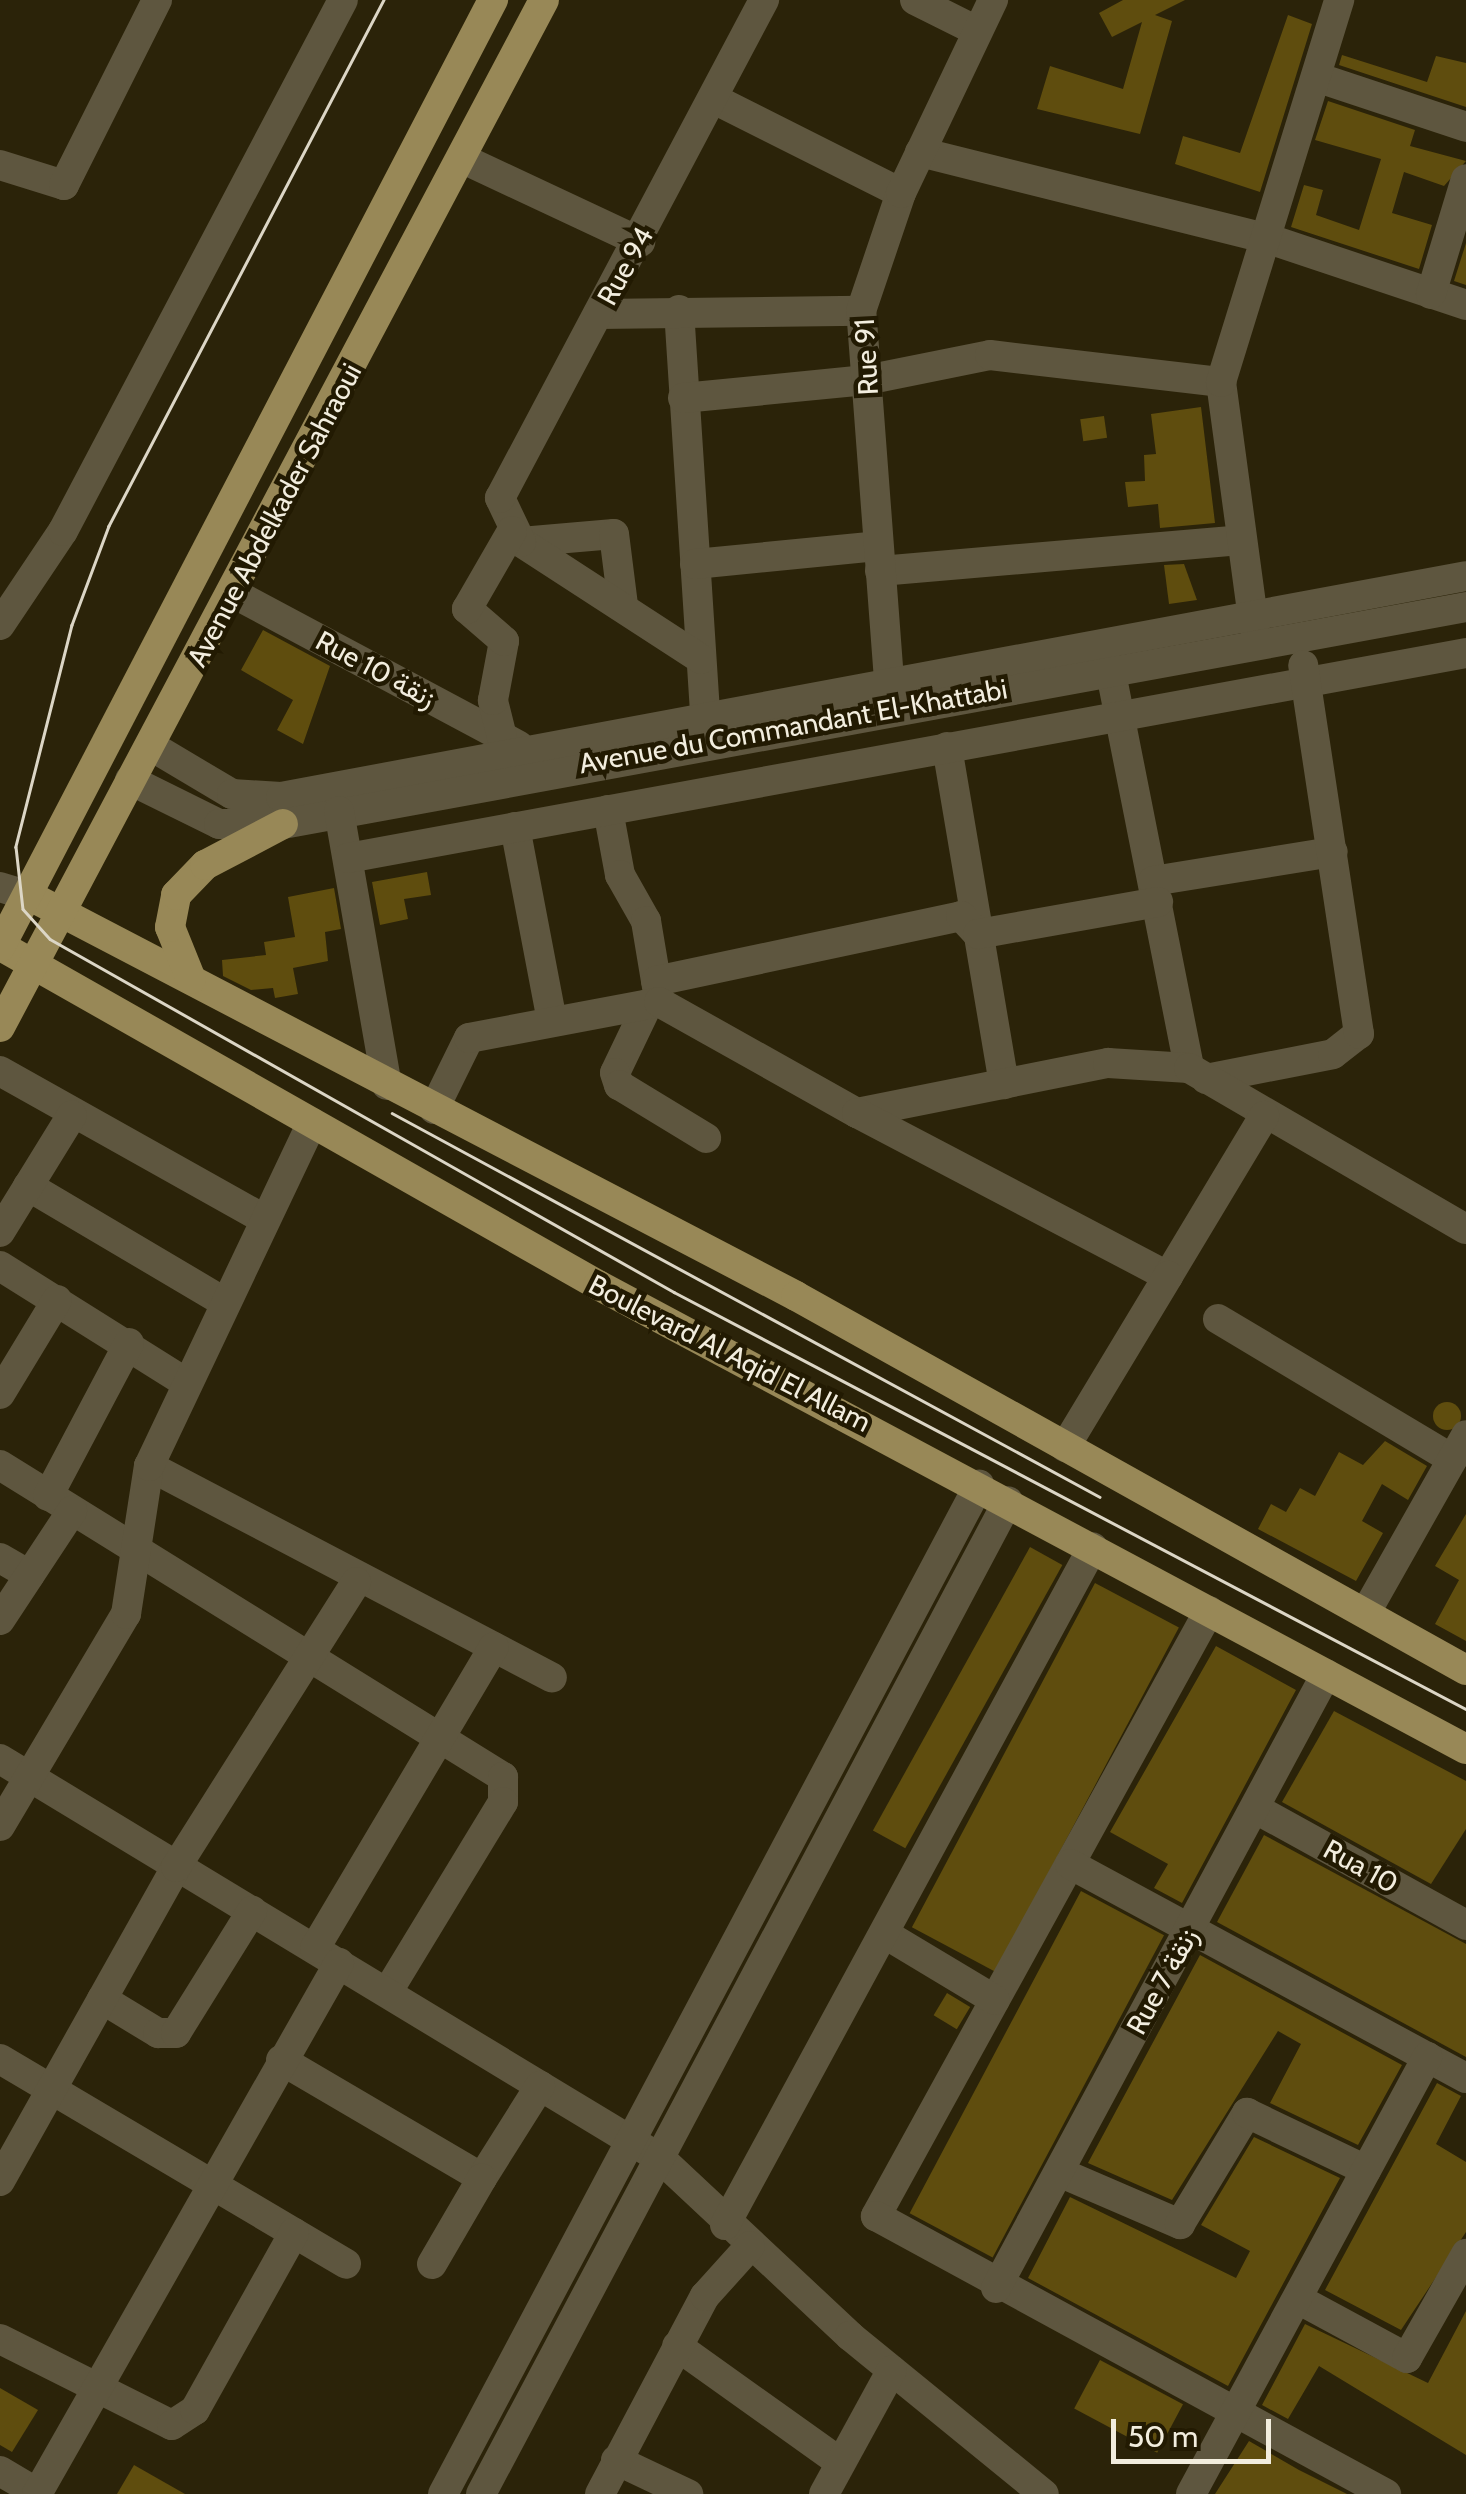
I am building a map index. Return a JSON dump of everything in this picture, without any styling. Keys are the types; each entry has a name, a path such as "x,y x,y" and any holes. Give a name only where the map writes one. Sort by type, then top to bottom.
{"main road":[{"name":"Avenue Abdelkader Sahraoui","path":"0,946 30,896 493,0"},
{"name":"Avenue Abdelkader Sahraoui","path":"0,1026 35,968 130,780 233,593 544,0"},
{"path":"191,978 170,927 176,895 205,865 283,824"},
{"path":"30,896 64,907 387,1085 1065,1447 1466,1670"},
{"name":"Boulevard Al Aqid El Allam","path":"0,946 312,1123 1466,1749"}],"street":[{"path":"0,166 64,185 157,0"},
{"path":"0,625 63,531 343,0"},
{"name":"Rue 94","path":"516,537 503,482 640,242 764,0"},
{"path":"915,0 977,31"},
{"name":"Rue 91","path":"889,680 861,311 902,194 994,0"},
{"path":"1262,643 1248,611 1221,382 1268,239 1338,0"},
{"path":"1316,77 1466,127"},
{"path":"714,99 902,194"},
{"path":"920,152 1268,239 1466,305"},
{"path":"461,158 640,242"},
{"path":"1431,294 1466,179"},
{"path":"679,310 705,712"},
{"path":"598,314 679,310 861,311"},
{"path":"684,398 866,380 1019,355 1221,382"},
{"path":"516,537 614,534 622,605"},
{"path":"516,537 701,659"},
{"path":"510,741 494,700 506,651 467,609 516,537"},
{"path":"694,564 1238,540"},
{"name":"Avenue du Commandant El-Khattabi","path":"150,746 250,798 510,741 705,712 1248,611 1466,576"},
{"name":"Rue 10 زنقة","path":"233,593 510,741"},
{"name":"Avenue du Commandant El-Khattabi","path":"130,780 219,824 283,824 1110,668 1466,607"},
{"path":"857,1112 1108,1063 1198,1074 1333,1054 1359,1034 1298,637"},
{"path":"348,858 1119,713 1466,653"},
{"path":"1110,668 1155,892 1198,1074 1264,1116 1466,1229"},
{"path":"948,747 1004,1084"},
{"path":"608,810 620,875 642,904 654,996 615,1073 618,1084 706,1138"},
{"path":"339,811 387,1085"},
{"path":"515,827 552,1021"},
{"path":"978,934 1334,852"},
{"path":"0,887 30,896"},
{"path":"434,1109 469,1038 654,996 961,916 978,934"},
{"path":"654,996 857,1112 1168,1276"},
{"path":"0,1071 72,1115 265,1220"},
{"path":"0,1232 72,1115"},
{"path":"1065,1447 1264,1116"},
{"path":"0,1826 126,1614 139,1553 149,1466 185,1382 312,1123"},
{"path":"28,1186 224,1302"},
{"path":"0,1266 129,1343 185,1382"},
{"path":"0,1394 57,1300"},
{"path":"1218,1319 1459,1447 1366,1612"},
{"path":"0,1620 29,1576 129,1343"},
{"path":"0,1466 439,1734 507,1787 387,1992"},
{"path":"149,1466 356,1582 552,1678"},
{"path":"443,2494 634,2143 979,1485"},
{"path":"481,2494 1008,1501"},
{"path":"725,2224 1093,1547"},
{"path":"0,1558 29,1576"},
{"path":"0,2181 176,1867 356,1582"},
{"path":"1208,1611 876,2216 996,2288 1233,2413 1350,2486 1386,2494"},
{"path":"0,2471 38,2494 97,2395 208,2183 281,2060 327,1956 439,1734 494,1647"},
{"name":"Rue 7 زنقة","path":"996,2288 1326,1674"},
{"path":"0,1759 661,2160 725,2224 892,2370 1044,2494"},
{"name":"Rua 10","path":"1256,1808 1466,1925"},
{"path":"1070,1864 1466,2078"},
{"path":"102,1999 158,2034 176,2033 252,1911"},
{"path":"884,1934 995,2000"},
{"path":"1191,2494 1427,2057"},
{"path":"0,2059 346,2264"},
{"path":"281,2060 482,2178"},
{"path":"432,2264 540,2086"},
{"path":"1059,2172 1180,2224 1247,2113 1366,2170"},
{"path":"0,2339 97,2395 172,2425 195,2410 294,2233"},
{"path":"600,2494 677,2346 750,2246"},
{"path":"1298,2299 1407,2358 1466,2254"},
{"path":"677,2346 834,2484 892,2370"},
{"path":"616,2460 688,2494"}],"building":[{"path":"1123,0 1185,0 1155,15 1172,21 1140,134 1037,109 1050,66 1123,89 1142,22 1112,37 1099,13"},
{"path":"1288,15 1312,24 1260,192 1175,164 1183,136 1240,153"},
{"path":"1342,55 1427,82 1436,56 1466,63 1466,107 1339,65"},
{"path":"1328,101 1415,130 1410,146 1466,161 1444,186 1404,172 1392,213 1432,225 1419,269 1291,227 1304,185 1323,190 1316,215 1359,230 1381,159 1315,140"},
{"path":"1466,243 1466,285 1454,281"},
{"path":"1201,407 1215,523 1160,528 1158,504 1128,507 1125,482 1145,481 1144,455 1156,454 1151,414"},
{"path":"1104,416 1107,438 1083,441 1080,419"},
{"path":"1184,564 1197,600 1169,604 1164,565"},
{"path":"263,630 330,666 303,744 277,730 293,700 241,670"},
{"path":"427,872 431,895 404,899 408,919 380,925 372,882"},
{"path":"334,888 341,929 325,932 328,961 293,968 298,994 275,998 273,988 251,990 223,976 222,960 266,955 264,942 295,937 288,897"},
{"path":"1447,1402 1457,1406 1461,1416 1457,1426 1447,1430 1437,1426 1433,1416 1437,1406"},
{"path":"1385,1441 1427,1466 1408,1500 1382,1484 1362,1521 1383,1533 1356,1581 1258,1529 1271,1504 1286,1512 1300,1488 1315,1496 1339,1452 1363,1465"},
{"path":"1466,1514 1466,1641 1435,1624 1459,1580 1435,1566"},
{"path":"1030,1547 1062,1565 905,1848 873,1830"},
{"path":"1095,1583 1179,1628 996,1972 912,1927"},
{"path":"1216,1646 1296,1690 1182,1903 1154,1888 1168,1864 1110,1832"},
{"path":"1334,1711 1466,1781 1466,1829 1431,1884 1282,1802"},
{"path":"1264,1835 1466,1944 1466,2057 1217,1922"},
{"path":"1081,1891 1164,1935 993,2257 910,2213"},
{"path":"1200,1955 1402,2065 1358,2145 1270,2103 1301,2044 1278,2031 1172,2200 1088,2163"},
{"path":"947,1993 970,2007 957,2029 934,2015"},
{"path":"1437,2083 1461,2096 1436,2144 1466,2162 1466,2232 1401,2330 1325,2290"},
{"path":"1254,2137 1340,2178 1228,2386 1028,2278 1070,2197 1236,2278 1250,2251 1201,2225"},
{"path":"1466,2311 1466,2455 1319,2366 1288,2419 1262,2405 1305,2324 1428,2383"},
{"path":"1100,2360 1183,2404 1157,2453 1074,2409"},
{"path":"0,2388 38,2410 12,2452 0,2445"},
{"path":"1249,2441 1299,2470 1347,2494 1215,2494"},
{"path":"134,2465 185,2494 117,2494"}],"tram line":[{"path":"384,0 109,526 72,625 16,847 23,909 50,939 674,1292 1466,1709"},
{"path":"392,1113 1100,1497"}]}
